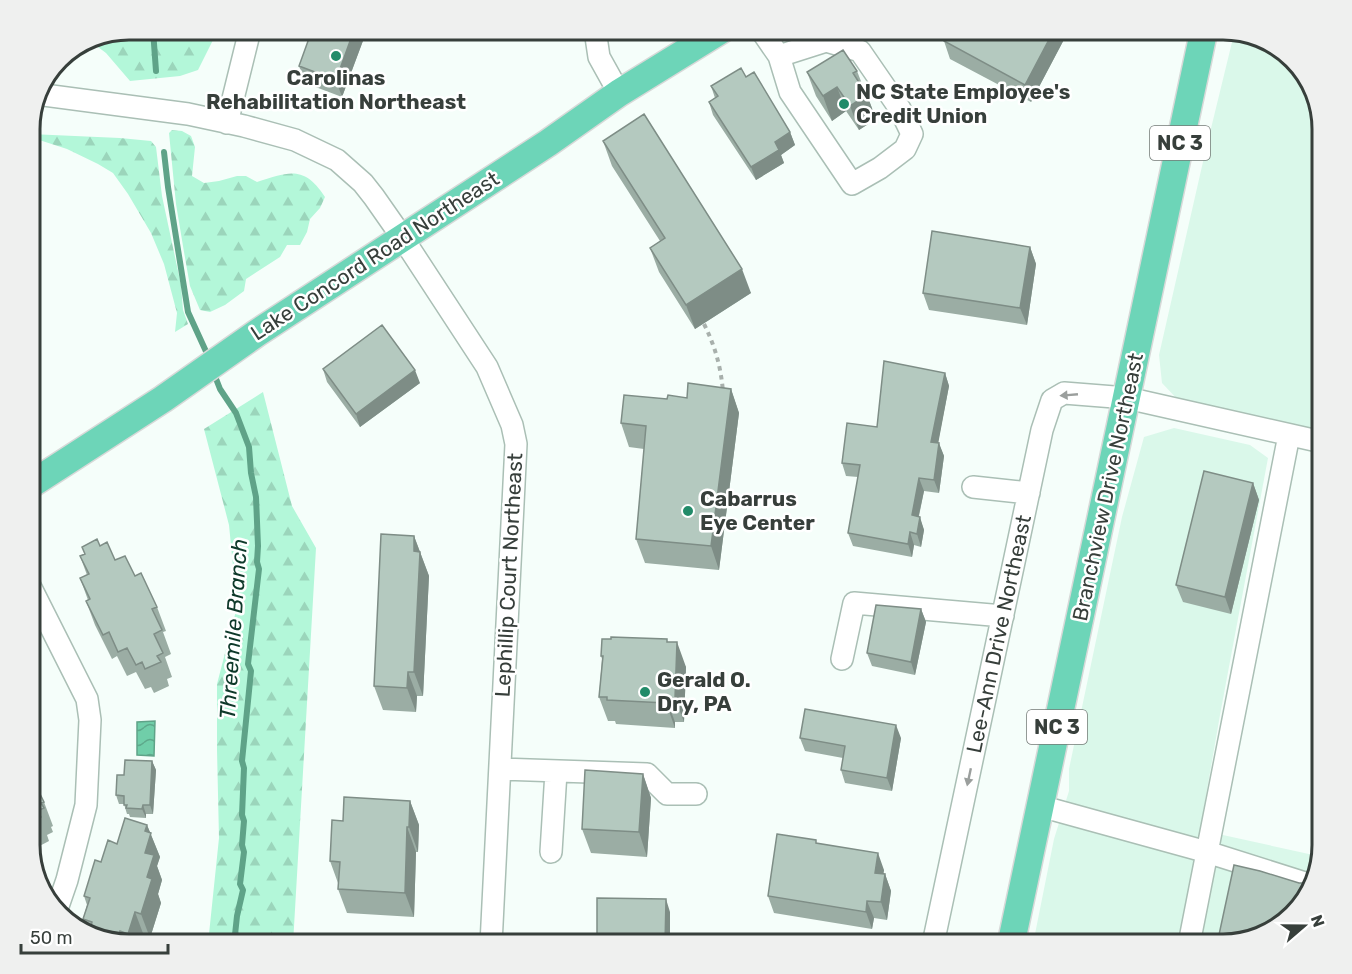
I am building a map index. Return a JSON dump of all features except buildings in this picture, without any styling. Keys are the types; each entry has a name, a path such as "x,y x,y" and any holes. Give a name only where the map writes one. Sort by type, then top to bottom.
{"main road":[{"name":"Lake Concord Road Northeast","path":"41,478 620,93 705,40"},
{"name":"Branchview Drive Northeast","path":"1013,934 1202,40"}],"street":[{"path":"227,123 248,40"},
{"path":"597,40 599,57 620,93"},
{"path":"769,40 779,56 790,92 852,184 880,168 905,149 912,134 900,109 861,51 826,41 779,56"},
{"name":"Lephillip Court Northeast","path":"48,96 188,114 295,140 337,160 363,183 402,237 487,367 512,425 516,444 492,934"},
{"name":"Lee-Ann Drive Northeast","path":"935,934 1042,430 1052,400 1064,393 1127,398 1312,440"},
{"path":"1191,934 1290,435"},
{"path":"973,488 1029,493"},
{"path":"842,659 854,603 1003,616"},
{"path":"41,608 87,699 90,720 86,805 60,900"},
{"path":"500,769 646,774 667,794 696,794"},
{"path":"551,852 556,772"},
{"path":"1040,806 1207,852 1303,882"}],"path":[{"path":"704,324 718,358 723,401"}],"shaded area":[{"path":"1232,41 1251,45 1277,59 1293,75 1302,90 1310,112 1312,130 1312,434 1180,402 1162,383 1159,355"},
{"path":"1174,428 1250,445 1268,458 1200,830 1311,854 1307,873 1295,896 1274,896 1274,917 1245,930 1222,934 1035,934 1054,839 1069,791 1069,769 1122,517 1144,437"}],"green space":[{"path":"130,40 213,40 198,70 180,76 130,81 106,53 97,47"},
{"path":"172,130 182,131 191,136 195,147 192,176 204,183 237,176 246,176 257,182 295,174 310,180 325,197 320,208 310,219 307,232 300,245 287,245 280,257 246,279 244,291 225,305 210,312 200,310 190,286 176,204 169,133"},
{"path":"41,134 151,141 156,147 162,196 181,285 183,310 188,324 175,332 177,313 164,264 151,233 128,194 113,173 67,149 41,141"},
{"path":"263,392 292,506 316,548 294,934 209,934 219,838 217,684 237,607 229,525 204,429"}],"water":[{"path":"155,721 154,756 137,755 137,722"}],"waterway":[{"name":"Threemile Branch","path":"154,40 156,71"},
{"name":"Threemile Branch","path":"164,152 188,312 209,358"},
{"name":"Threemile Branch","path":"213,371 220,389 236,413 249,447 256,497 259,569 248,664 251,671 242,761 244,768 242,815 244,852 240,884 243,890 235,934"}],"place":[{"name":"Carolinas Rehabilitation Northeast","path":"336,56"},
{"name":"NC State Employee's Credit Union","path":"844,104"},
{"name":"Cabarrus Eye Center","path":"688,511"},
{"name":"Gerald O. Dry, PA","path":"645,692"}]}
